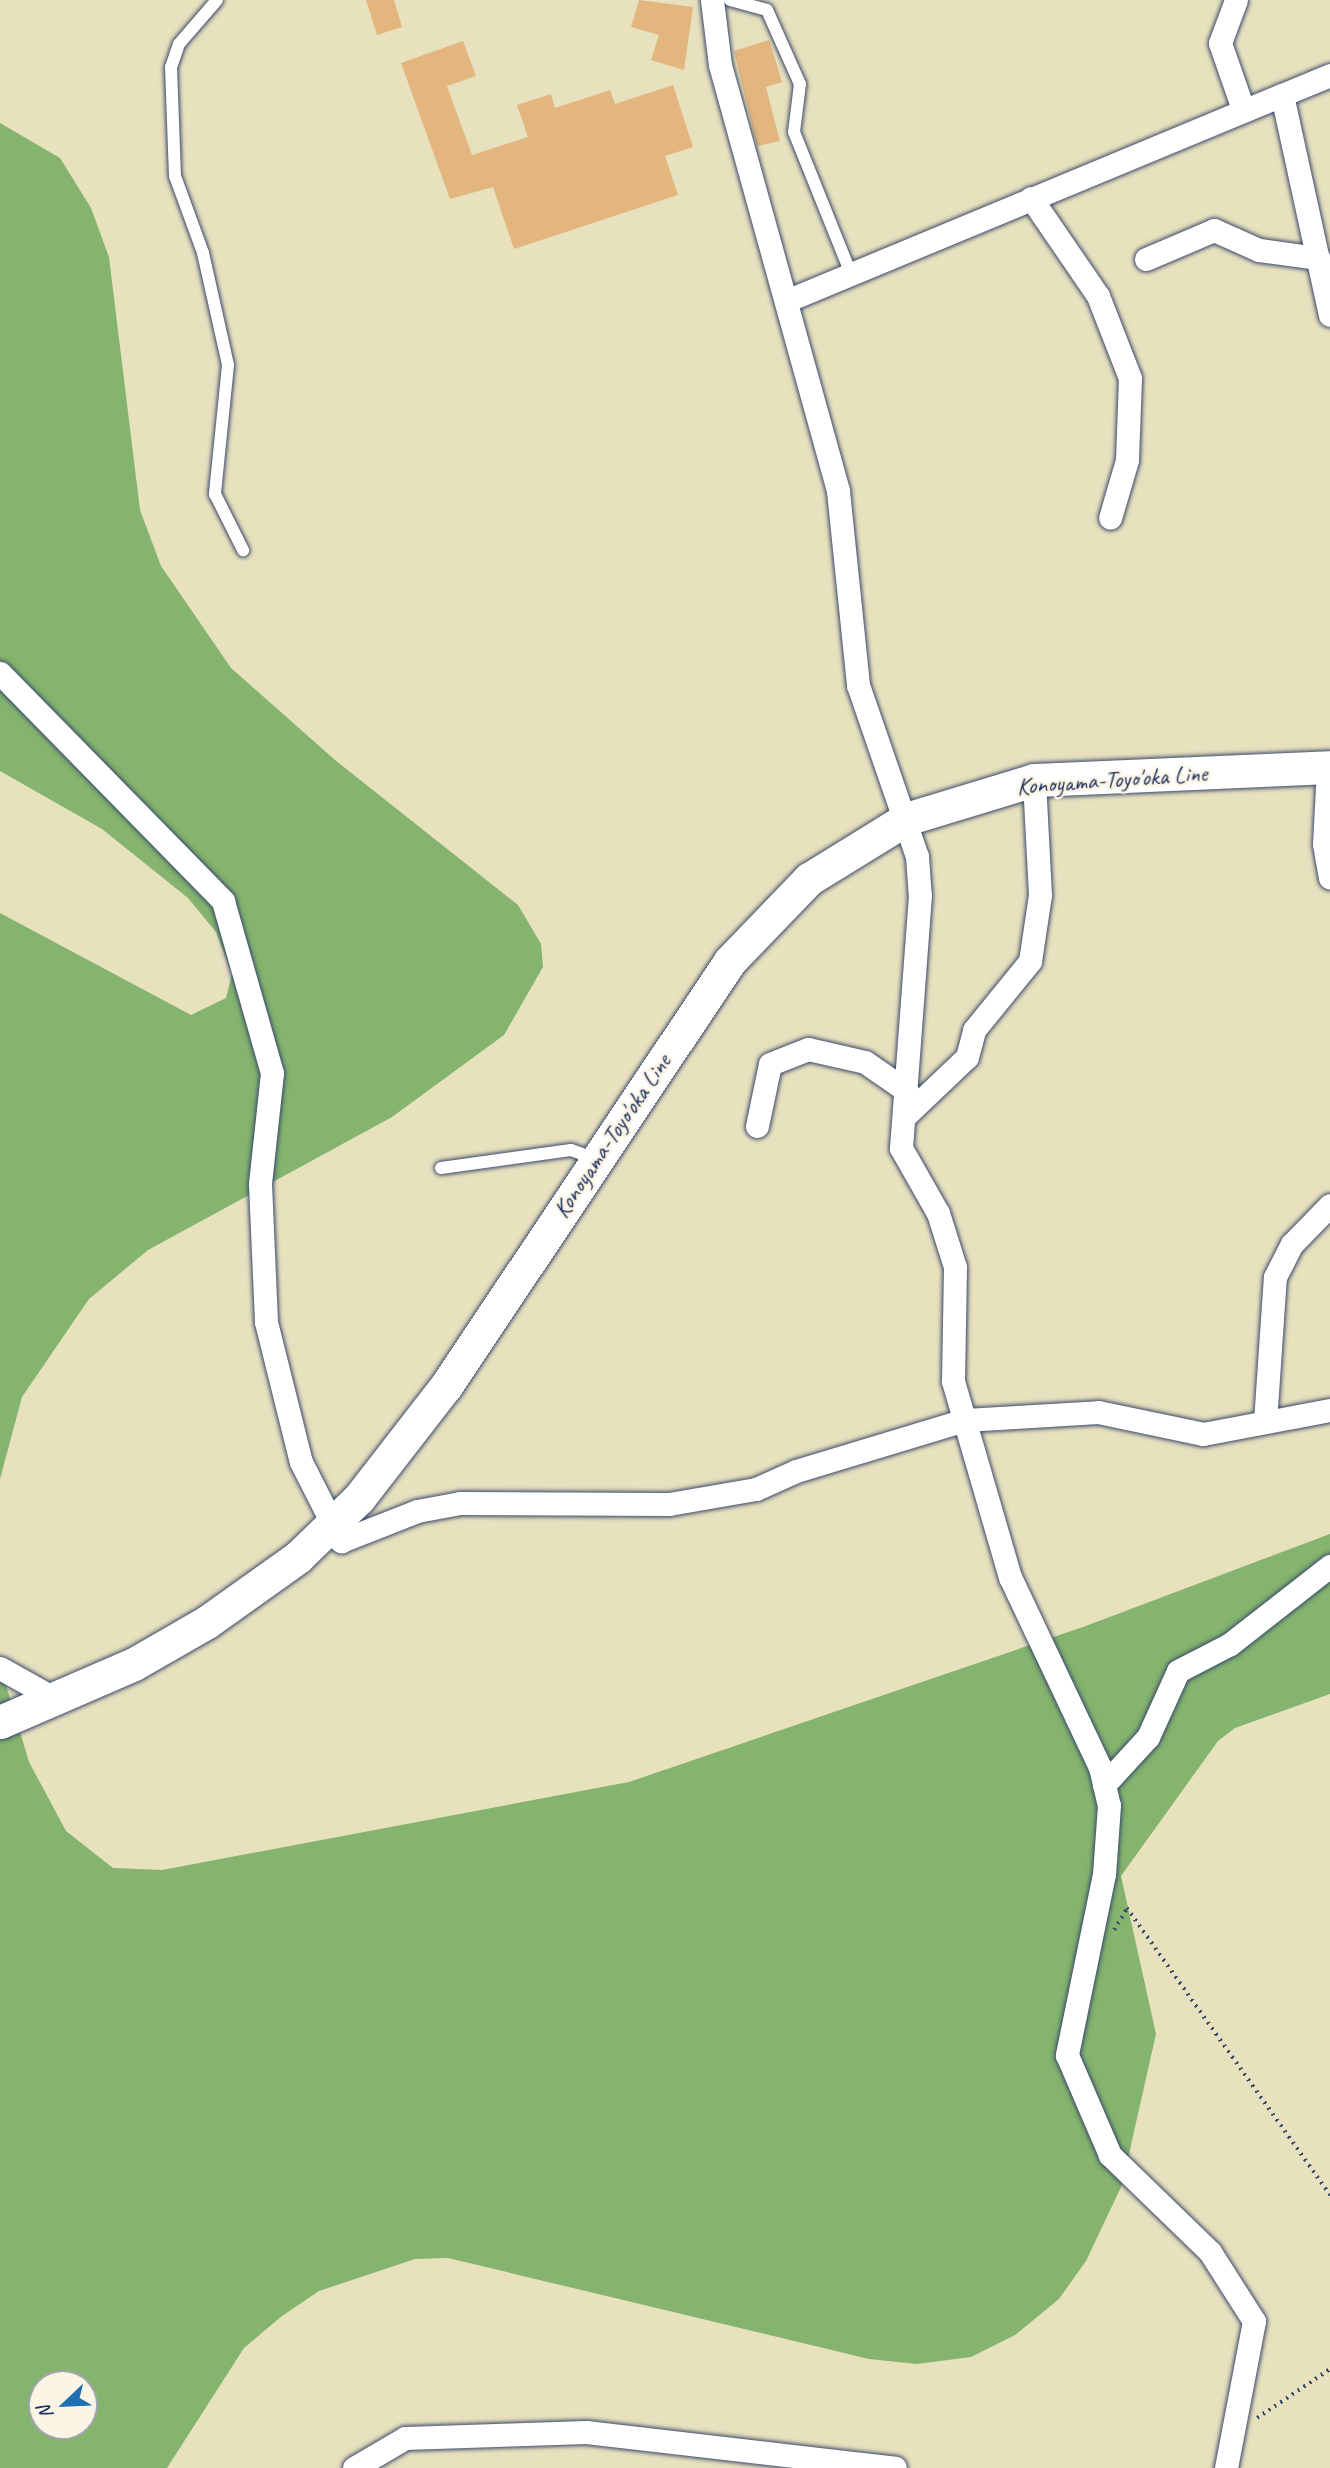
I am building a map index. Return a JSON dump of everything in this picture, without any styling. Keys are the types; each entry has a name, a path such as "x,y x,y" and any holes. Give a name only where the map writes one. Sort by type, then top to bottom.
{"main road":[{"name":"Konoyama-Toyo'oka Line","path":"0,1722 57,1700 143,1660 230,1607 330,1528 389,1464 446,1386 596,1160 755,931 809,879 906,820 1034,780 1329,768"}],"street":[{"path":"712,0 720,65 838,491 858,685 906,820 920,895 901,1148 938,1213 955,1267 953,1381 1010,1577 1104,1785 1110,1822 1091,1950 1068,2026 1067,2055 1110,2155 1210,2252 1254,2321 1226,2468"},
{"path":"1236,0 1220,43 1244,108"},
{"path":"786,301 1244,108 1330,75"},
{"path":"1282,95 1318,258 1327,284 1330,315"},
{"path":"1031,198 1098,296 1130,377 1128,460 1110,518"},
{"path":"1146,258 1214,230 1269,253 1318,258"},
{"path":"0,674 223,901 272,1073 260,1184 266,1322 301,1462 330,1528 349,1541 418,1511 460,1503 669,1504 756,1489 796,1471 965,1420 1098,1412 1203,1434 1330,1410"},
{"path":"1329,768 1324,844 1330,877"},
{"path":"904,1117 967,1057 974,1030 1030,961 1040,895 1034,780"},
{"path":"757,1126 769,1065 808,1049 864,1062 907,1091"},
{"path":"1265,1422 1275,1277 1292,1244 1330,1205"},
{"path":"1104,1785 1148,1737 1178,1671 1230,1644 1330,1566"},
{"path":"0,1668 57,1700"},
{"path":"354,2468 405,2438 586,2432 895,2468"}],"lane":[{"path":"218,0 179,44 171,67 175,176 203,253 228,365 215,494 243,550"},
{"path":"730,0 767,10 800,84 794,132 850,274"},
{"path":"441,1168 571,1150 596,1160"}],"path":[{"path":"1091,1950 1103,1948 1127,1908 1330,2195"},
{"path":"1232,2435 1330,2369"}],"green space":[{"path":"0,123 60,158 91,208 109,257 140,510 161,566 231,668 335,760 518,905 541,944 543,967 504,1035 392,1117 148,1250 89,1299 22,1397 0,1479 0,913 191,1015 226,998 232,974 216,932 188,898 102,829 0,771"},
{"path":"1330,1534 1330,1694 1235,1728 1218,1741 1121,1876 1156,2034 1122,2185 1086,2261 1059,2299 1015,2335 971,2357 917,2364 869,2359 448,2258 415,2259 319,2291 282,2316 244,2348 167,2468 0,2468 0,1665 29,1762 66,1831 113,1868 162,1870 629,1782 1083,1627"}],"building":[{"path":"366,0 394,0 402,27 377,35"},
{"path":"639,0 693,7 684,70 651,60 659,35 631,27"},
{"path":"769,40 782,82 766,87 780,141 757,146 734,51"},
{"path":"463,41 476,76 447,86 472,155 528,137 517,105 551,94 555,108 610,90 615,104 673,85 693,147 665,156 678,195 514,249 493,187 450,199 401,63"}]}
